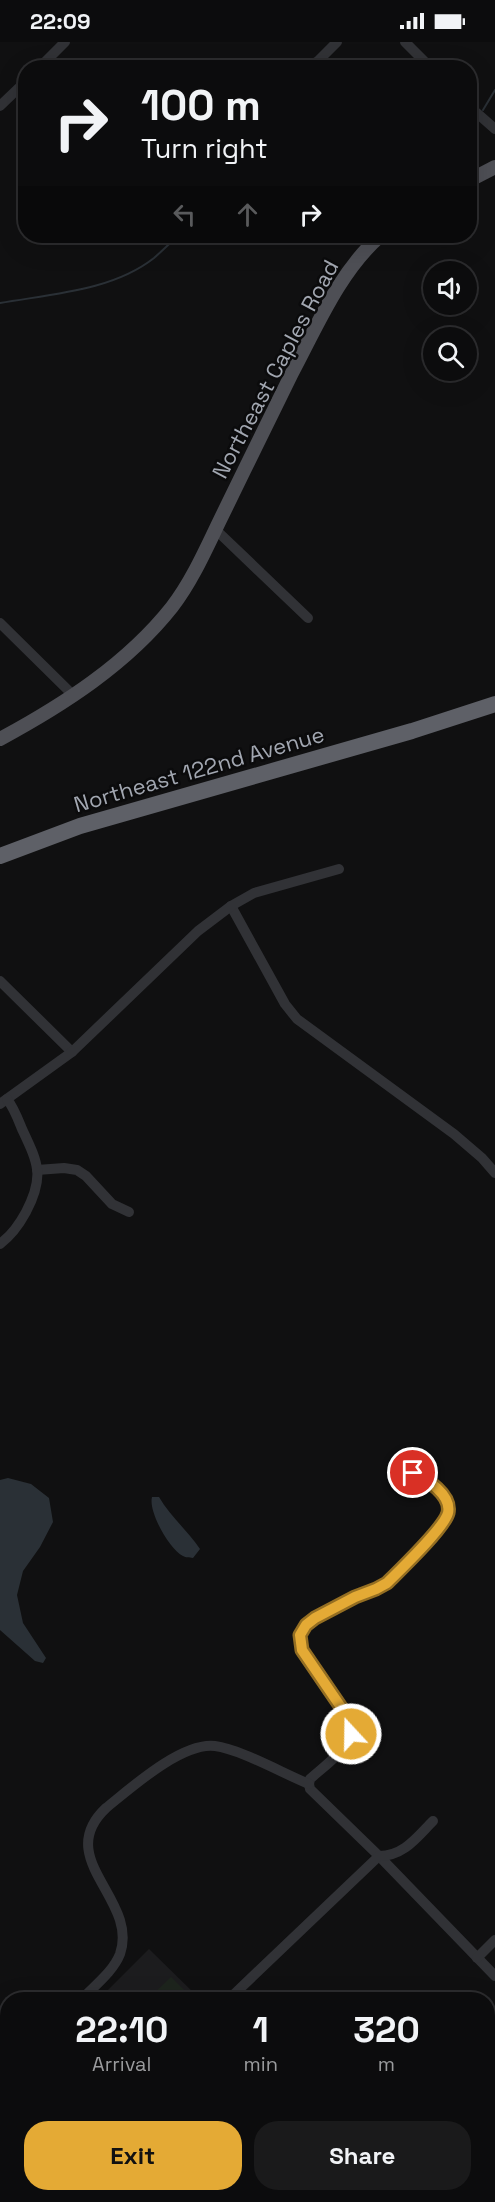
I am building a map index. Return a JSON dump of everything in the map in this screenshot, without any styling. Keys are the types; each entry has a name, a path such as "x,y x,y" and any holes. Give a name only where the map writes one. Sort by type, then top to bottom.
{"highway":[{"name":"Northeast 122nd Avenue","path":"0,855 80,826 412,731 495,704"}],"main road":[{"path":"477,176 495,167"},
{"name":"Northeast Caples Road","path":"216,529 288,381 334,296 356,261 373,243"},
{"path":"0,739 74,696 144,637 172,607 193,575 216,529"}],"street":[{"path":"47,60 65,42"},
{"path":"318,60 336,42"},
{"path":"405,42 423,60"},
{"path":"0,106 18,89"},
{"path":"477,113 495,129"},
{"path":"216,529 308,618"},
{"path":"0,623 74,696"},
{"path":"0,1244 15,1231 32,1201 36,1191 37,1170 34,1155 4,1102 72,1052 198,931 231,906 254,893 339,869"},
{"path":"231,906 285,1004 297,1020 454,1134 482,1158 495,1173"},
{"path":"0,981 72,1052"},
{"path":"37,1170 64,1168 77,1170 86,1176 112,1204 129,1212"},
{"path":"403,1473 413,1473 429,1482 446,1499 447,1514 443,1523 387,1583 334,1608 310,1622 303,1630 300,1639 302,1650 345,1713 351,1730 347,1743 310,1779 309,1784 310,1789 379,1856 495,1976"},
{"path":"88,1992 114,1964 120,1954 123,1935 116,1909 95,1873 88,1851 90,1833 100,1814 183,1752 203,1746 226,1748 309,1784"},
{"path":"235,1992 379,1856 388,1856 402,1851 433,1821"},
{"path":"477,1958 495,1940"}],"shaded area":[{"path":"8,1478 31,1484 49,1498 53,1522 40,1547 23,1571 17,1595 23,1623 46,1658 43,1663 35,1661 0,1630 0,1480"},
{"path":"152,1497 159,1497 200,1549 193,1558 184,1557 166,1539 153,1512"},
{"path":"149,1949 193,1992 106,1992"},
{"path":"171,1977 186,1992 155,1992"}],"waterway":[{"path":"483,110 495,90"},
{"path":"0,303 80,290 119,278 154,258 170,243"}],"route":[{"path":"351,1734 345,1713 302,1650 300,1635 306,1625 315,1618 387,1583 443,1523 448,1510 446,1499 429,1482 413,1473"}]}
